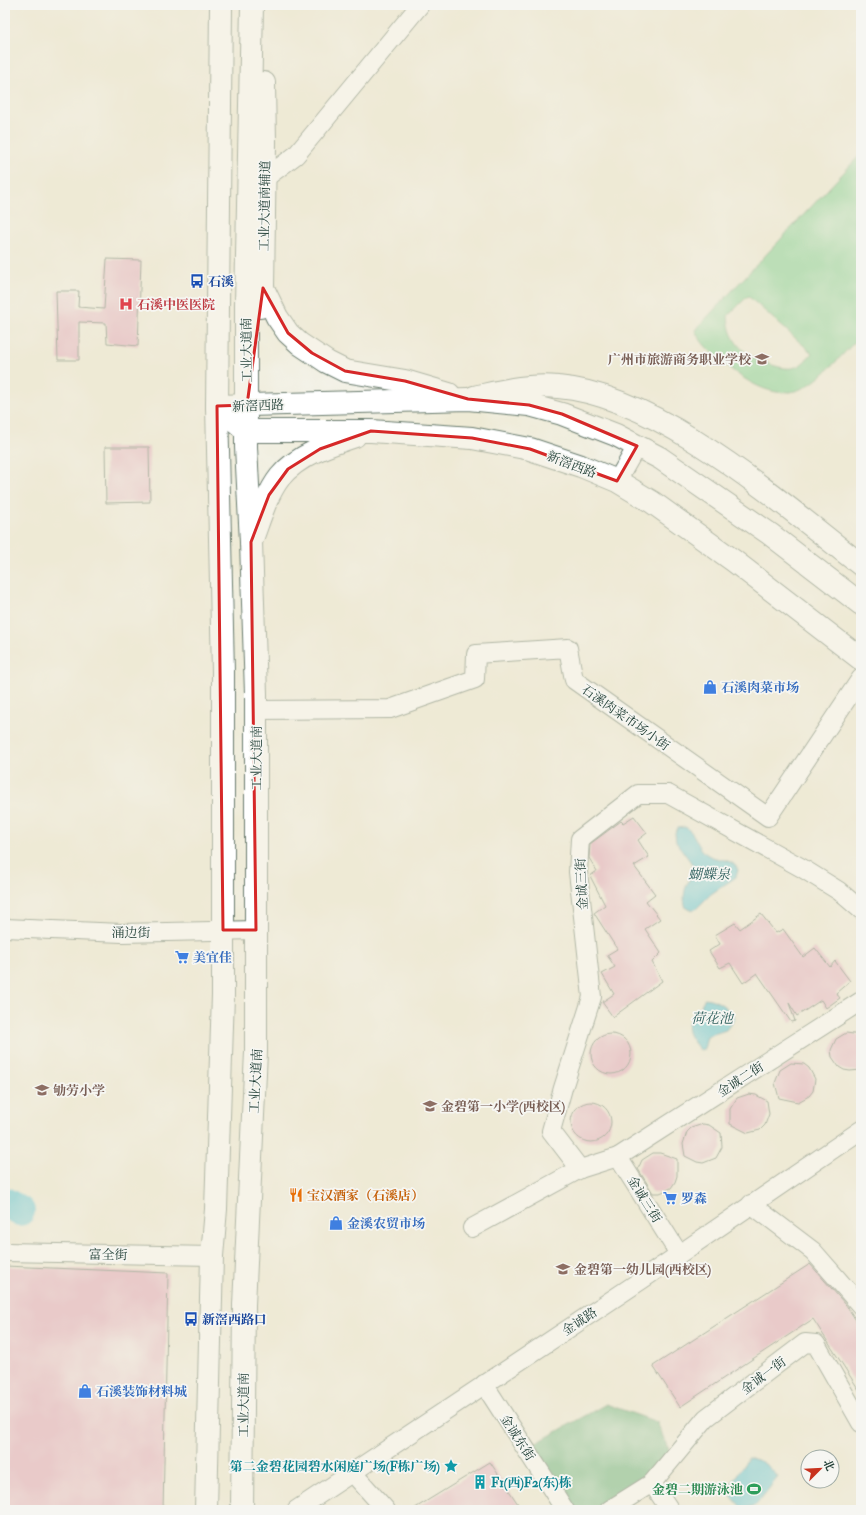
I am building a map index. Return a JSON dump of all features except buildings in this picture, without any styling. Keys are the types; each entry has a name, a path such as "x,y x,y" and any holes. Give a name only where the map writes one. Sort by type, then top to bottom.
{"main road":[{"path":"206,1510 212,1256 218,1154 223,930 223,672 217,406 221,5"},
{"name":"工业大道南","path":"242,1510 244,1312 256,1052 256,710 247,431 246,246 252,5"},
{"name":"工业大道南辅道","path":"247,405 263,288 263,39 260,5"},
{"path":"263,288 277,317 288,333 300,344 326,362 345,371 405,381 468,399 524,386 559,387 597,394 660,421 730,464 861,565"},
{"name":"新滘西路","path":"217,406 468,399 529,405 562,414 637,446 660,458 770,534 861,604"},
{"name":"新滘西路","path":"217,406 247,431 371,431 472,438 530,449 557,457 617,481 652,502 692,529 861,659"},
{"path":"251,542 270,495 280,478 288,469 304,457 320,449 371,431"}],"street":[{"path":"264,179 296,155 420,5"},
{"path":"617,481 637,446"},
{"name":"石溪肉菜市场小街","path":"256,710 390,709 475,679 476,654 568,648 574,680 768,817 861,678"},
{"name":"金诚三街","path":"580,1169 551,1131 592,997 578,872 580,839 638,794 668,794 808,872 839,891 861,910"},
{"name":"涌边街","path":"5,928 122,933 256,930"},
{"name":"金诚二街","path":"618,1157 861,1001"},
{"name":"金诚路","path":"296,1510 679,1254 861,1130"},
{"path":"472,1228 580,1169 618,1157"},
{"name":"金诚三街","path":"618,1157 679,1254"},
{"path":"751,1204 813,1252 861,1306"},
{"name":"富全街","path":"5,1252 212,1256"},
{"name":"金诚一街","path":"652,1483 706,1418 805,1343 816,1344 861,1423"},
{"name":"金诚东街","path":"484,1384 565,1510"},
{"path":"352,1472 386,1510"},
{"path":"609,1510 652,1483 670,1510"}],"highlighted area":[{"path":"263,288 288,333 312,353 345,371 405,381 468,399 529,405 562,414 637,446 617,481 530,449 472,438 371,431 320,449 288,469 269,495 251,542 256,930 223,930 217,406 247,405"}],"green space":[{"path":"861,154 861,336 817,379 803,388 789,392 773,391 754,384 732,370 716,357 701,341 695,330","holes":["748,296 812,353 802,363 793,368 781,367 763,362 747,353 736,342 729,326 728,316"]},
{"path":"606,1404 657,1422 669,1451 646,1477 596,1510 570,1510 531,1446"}],"water":[{"name":"蝴蝶泉","path":"685,827 691,832 704,852 713,857 732,863 738,870 736,877 711,894 696,909 690,910 686,908 684,894 693,870 693,865 676,842 675,833 678,828"},
{"name":"荷花池","path":"705,998 714,1000 722,1005 735,1018 726,1030 707,1036 704,1049 700,1050 693,1041 687,1028 691,1018"},
{"path":"748,1458 765,1464 778,1477 756,1505 743,1509 732,1497 729,1487"}],"waterway":[{"path":"5,1202 20,1211"}],"place":[{"name":"石溪","path":"197,281"},
{"name":"石溪中医医院","path":"126,304"},
{"name":"广州市旅游商务职业学校","path":"762,359"},
{"name":"石溪肉菜市场","path":"710,687"},
{"name":"美宜佳","path":"182,957"},
{"name":"劬劳小学","path":"42,1090"},
{"name":"金碧第一小学(西校区)","path":"430,1106"},
{"name":"宝汉酒家（石溪店）","path":"296,1195"},
{"name":"罗森","path":"670,1198"},
{"name":"金溪农贸市场","path":"336,1223"},
{"name":"金碧第一幼儿园(西校区)","path":"563,1269"},
{"name":"新滘西路口","path":"191,1319"},
{"name":"石溪装饰材料城","path":"85,1391"},
{"name":"第二金碧花园碧水闲庭广场(F栋广场)","path":"451,1466"},
{"name":"F1(西)F2(东)栋","path":"480,1482"},
{"name":"金碧二期游泳池","path":"754,1489"}]}
